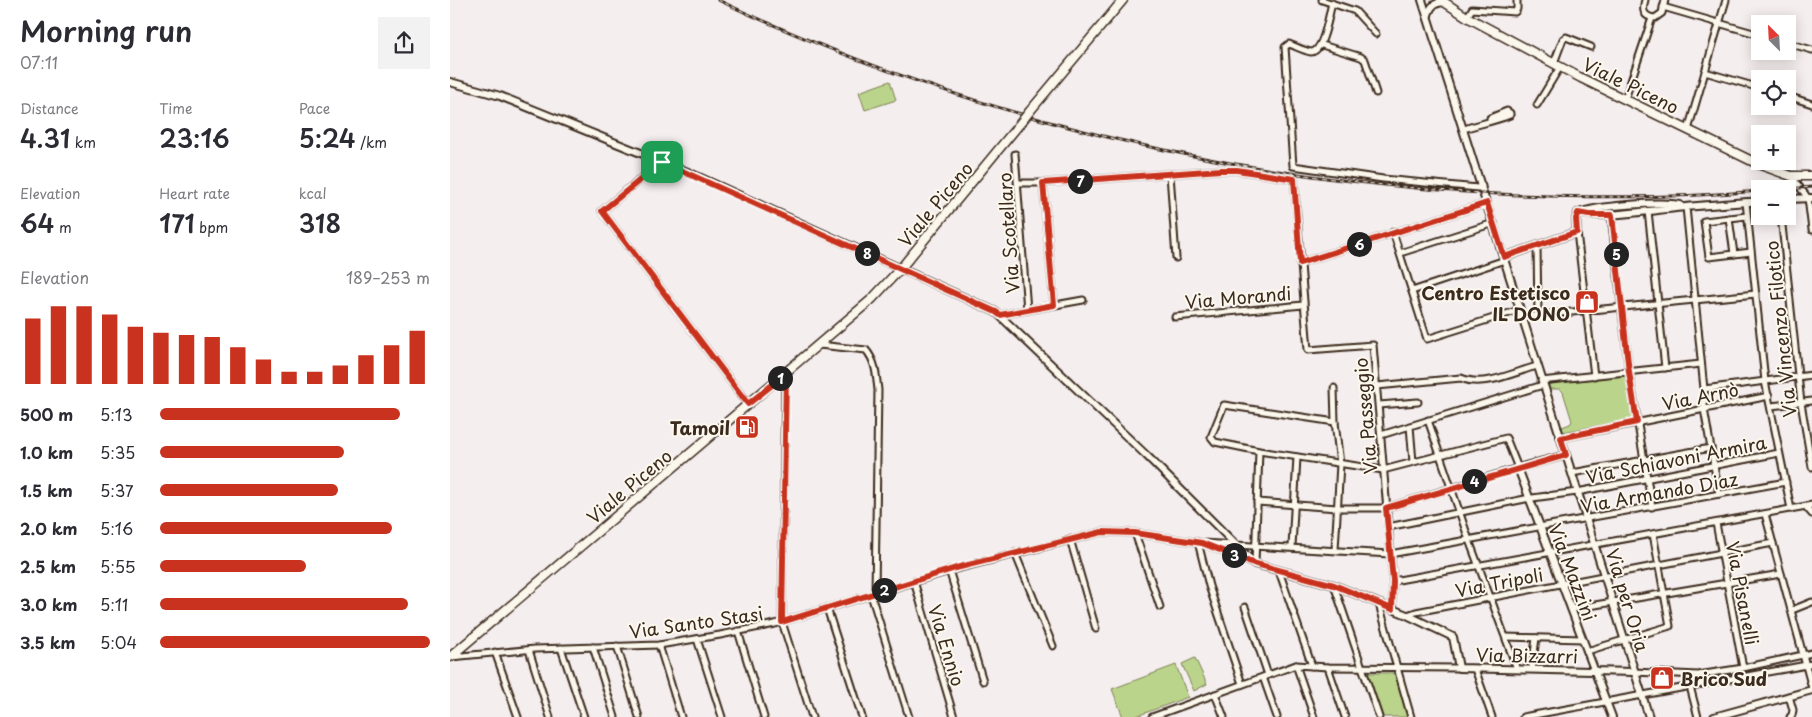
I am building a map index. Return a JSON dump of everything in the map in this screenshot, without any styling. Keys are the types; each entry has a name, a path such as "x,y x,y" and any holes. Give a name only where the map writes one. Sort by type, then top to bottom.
{"main road":[{"name":"Viale Piceno","path":"450,657 748,404 786,374 872,299 901,268 1123,0"},
{"name":"Viale Piceno","path":"1445,2 1467,17 1557,65 1758,164 1790,176 1812,176"}],"street":[{"path":"1322,0 1355,10 1376,34"},
{"name":"Via per Oria","path":"1424,0 1427,16 1494,223 1536,366 1561,438 1649,717"},
{"path":"1467,17 1472,9 1515,12 1517,0"},
{"path":"1644,0 1644,13 1647,17 1652,18 1660,16 1665,0"},
{"path":"1688,130 1726,0"},
{"path":"1427,16 1430,7 1435,3 1445,2"},
{"path":"1332,3 1322,45 1311,52 1288,44 1285,47 1294,166 1383,179 1478,188 1482,186"},
{"path":"1663,7 1751,33"},
{"path":"1625,99 1652,18"},
{"path":"1537,105 1557,65 1563,39 1566,37 1591,47"},
{"path":"1322,45 1361,57 1365,60 1376,93"},
{"path":"1796,45 1812,50"},
{"path":"1705,72 1751,85"},
{"path":"450,82 500,96 662,162 996,312 1256,564 1334,585 1407,615 1453,637 1459,668"},
{"path":"1796,99 1812,104"},
{"path":"1464,129 1490,120"},
{"name":"Via Scotellaro","path":"1015,154 1027,310"},
{"path":"662,162 602,211 748,404"},
{"name":"Via Passeggio","path":"1018,184 1221,170 1237,170 1294,179 1308,350 1373,345 1393,581 1392,609"},
{"path":"1170,174 1176,258"},
{"path":"1790,176 1810,198 1812,230"},
{"path":"1043,183 1054,305"},
{"path":"1796,199 1810,198"},
{"path":"1746,202 1765,381 1791,509"},
{"path":"1578,213 1612,215 1751,202"},
{"path":"1300,263 1487,203"},
{"path":"1594,376 1577,232 1576,219 1578,213 1585,210 1607,207 1669,203 1686,207"},
{"path":"1686,207 1704,389 1704,409 1719,494"},
{"path":"1648,211 1665,368"},
{"path":"1612,215 1629,372 1652,507"},
{"path":"1747,216 1704,221 1709,256 1751,252"},
{"path":"1729,218 1734,254"},
{"path":"1400,253 1494,223"},
{"name":"Via Vincenzo Filotico","path":"1782,225 1801,403 1812,467"},
{"path":"1393,232 1427,339 1519,310"},
{"path":"1412,291 1577,232"},
{"path":"1537,246 1538,316"},
{"path":"1521,317 1756,294"},
{"path":"1000,315 1083,300"},
{"name":"Via Morandi","path":"1175,317 1303,305"},
{"path":"819,345 866,350 873,358 876,367 878,390 873,594 909,717"},
{"path":"1381,435 1542,383 1701,364"},
{"path":"1377,386 1461,378 1467,381 1482,381 1536,366"},
{"path":"786,374 782,622 812,717"},
{"path":"1704,389 1812,375"},
{"path":"1334,388 1335,422 1340,464 1335,550"},
{"name":"Via Arnò","path":"1561,438 1769,396"},
{"path":"1771,406 1812,401"},
{"path":"1379,405 1418,402"},
{"path":"1335,422 1224,405 1211,437 1215,442 1259,451 1383,470 1440,455"},
{"path":"1428,420 1469,540 1517,669"},
{"path":"1410,426 1413,462"},
{"name":"Via Mazzini","path":"1440,455 1506,438 1612,717"},
{"path":"1572,473 1711,448"},
{"path":"1256,564 1259,451"},
{"name":"Via Schiavoni Armira","path":"1388,527 1461,514 1530,498 1577,492 1780,453"},
{"path":"1257,502 1337,508 1386,508 1566,455"},
{"path":"1292,547 1296,504 1297,457"},
{"name":"Via Armando Diaz","path":"1292,547 1390,554 1786,482"},
{"path":"1393,581 1809,506 1812,514"},
{"path":"1714,717 1740,714 1812,689 1809,665 1804,655 1764,514"},
{"name":"Via Pisanelli","path":"1716,523 1743,668"},
{"name":"Via Santo Stasi","path":"450,657 561,648 659,645 697,639 782,622 949,570 1102,532 1135,533 1200,543 1292,547"},
{"path":"1135,533 1160,607"},
{"path":"1587,651 1670,626 1653,534"},
{"path":"1070,539 1096,629"},
{"path":"1200,543 1209,586 1242,684"},
{"name":"Via Santo Stasi","path":"1200,543 1256,564"},
{"name":"Via Tripoli","path":"1407,615 1490,597 1773,543"},
{"path":"1016,553 1053,646"},
{"path":"949,570 983,681"},
{"path":"1279,571 1312,666"},
{"path":"1571,609 1781,574"},
{"name":"Via Ennio","path":"914,581 954,717"},
{"path":"1334,585 1379,717"},
{"path":"1792,610 1812,602"},
{"path":"1379,604 1412,717"},
{"path":"1245,607 1277,717"},
{"path":"827,608 862,717"},
{"path":"738,631 764,717"},
{"path":"1506,637 1583,639"},
{"path":"1532,669 1536,638"},
{"path":"697,639 722,717"},
{"path":"659,645 681,717"},
{"path":"617,646 639,717"},
{"path":"593,647 615,717"},
{"path":"561,648 584,717"},
{"path":"529,650 550,717"},
{"path":"495,652 518,717"},
{"name":"Via Bizzarri","path":"1152,717 1296,665 1532,669 1698,675 1743,668 1812,653"},
{"path":"1296,665 1314,717"},
{"path":"1523,717 1809,665"},
{"path":"1328,667 1344,717"},
{"path":"1475,669 1492,717"},
{"path":"1687,675 1698,717"},
{"path":"1215,694 1224,717"},
{"path":"1789,696 1794,710 1790,717"}],"green space":[{"path":"890,81 896,100 865,110 859,92"},
{"path":"1626,376 1633,415 1632,420 1562,432 1562,427 1570,424 1572,421 1563,392 1560,389 1547,389 1548,382"},
{"path":"1195,658 1207,684 1194,691 1182,664"},
{"path":"1176,665 1188,697 1134,717 1123,717 1112,689"},
{"path":"1367,673 1395,673 1408,717 1382,717"}],"railway":[{"path":"718,0 813,42 910,79 1008,110 1108,137 1210,159 1312,176 1415,188 1518,195 1639,197 1751,192"},
{"path":"1796,188 1812,187"}],"place":[{"name":"Centro Estetisco IL DONO","path":"1587,302"},
{"name":"Tamoil","path":"747,427"},
{"name":"Brico Sud","path":"1662,678"}],"route":[{"path":"662,162 901,268 1000,315 1054,305 1043,183 1221,170 1237,170 1294,179 1300,263 1487,203 1504,257 1577,232 1576,219 1578,213 1612,215 1629,372 1637,422 1561,438 1566,455 1386,508 1393,581 1392,609 1334,585 1256,564 1202,543 1135,533 1102,532 956,568 782,622 786,374 748,404 602,211 662,162"}]}
